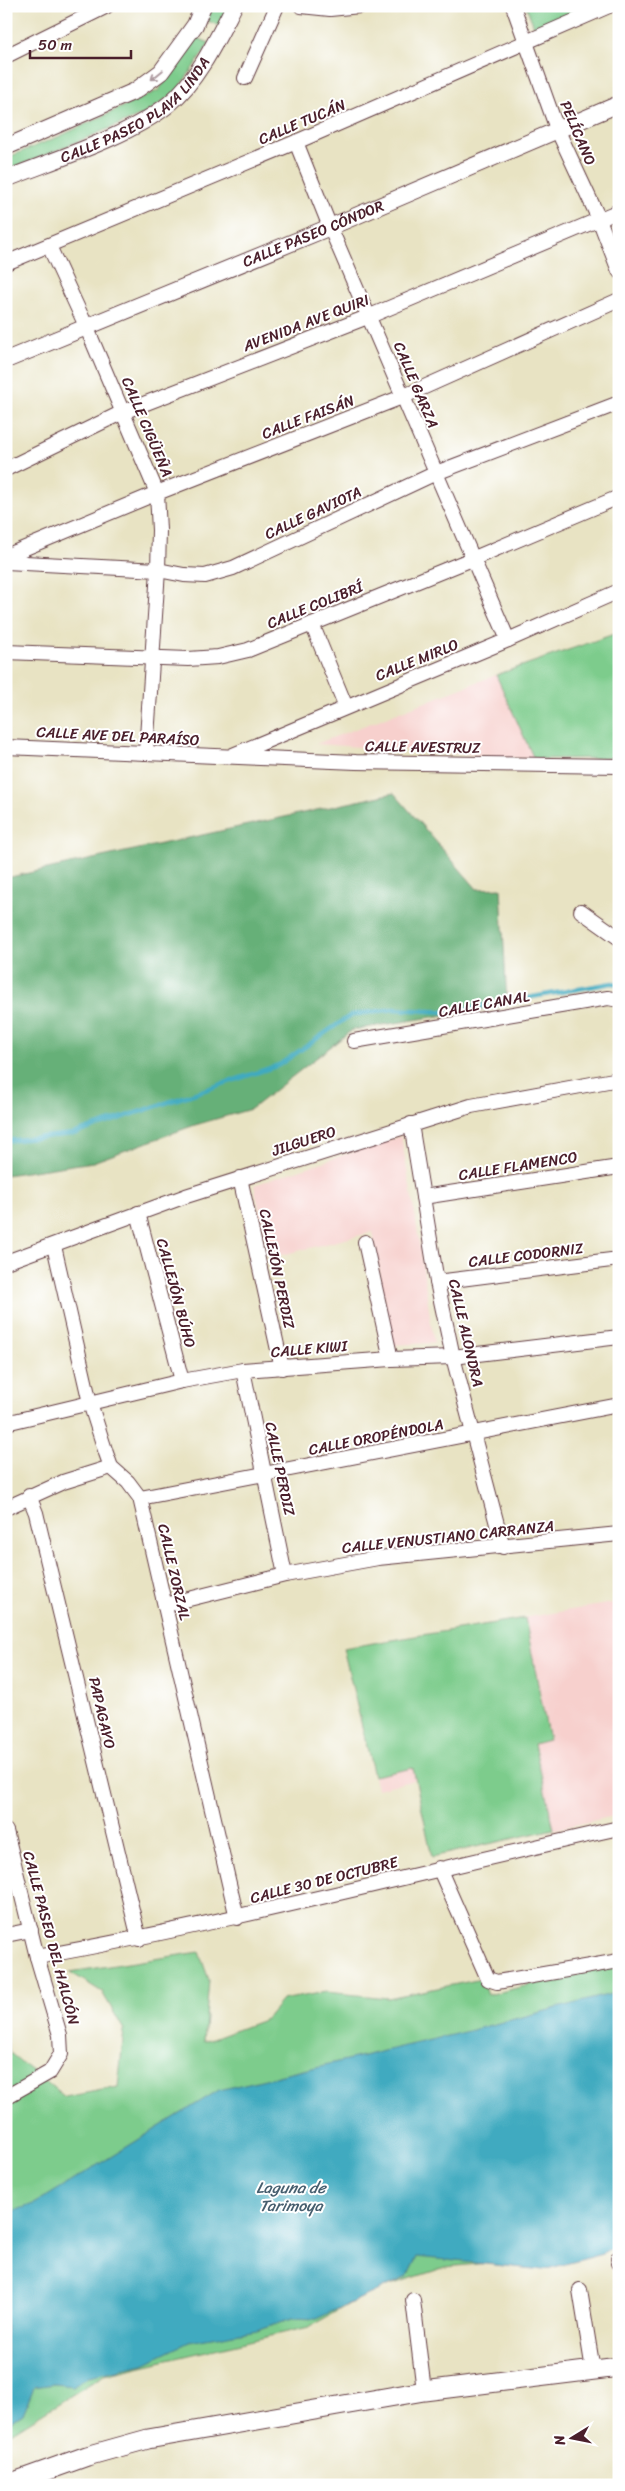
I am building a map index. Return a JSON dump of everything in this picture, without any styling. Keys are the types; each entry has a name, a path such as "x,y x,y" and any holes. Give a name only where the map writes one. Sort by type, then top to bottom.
{"main road":[{"path":"6,2485 87,2456 148,2439 424,2391 619,2367"}],"street":[{"path":"6,56 107,6"},
{"name":"CALLE PASEO PLAYA LINDA","path":"6,147 135,91 161,72 195,25 203,6"},
{"name":"CALLE PASEO PLAYA LINDA","path":"6,179 126,130 149,118 170,103 193,76 219,36 234,6"},
{"path":"246,78 277,6"},
{"path":"301,6 330,9 360,6"},
{"name":"PELÍCANO","path":"513,6 557,129 599,219 619,271"},
{"name":"CALLE TUCÁN","path":"6,263 296,142 609,6"},
{"path":"195,25 219,36"},
{"name":"CALLE PASEO CÓNDOR","path":"6,360 330,227 619,104"},
{"name":"CALLE GARZA","path":"296,142 330,227 370,316 402,397 508,640"},
{"name":"AVENIDA AVE QUIRI","path":"6,469 122,412 370,316 619,211"},
{"name":"CALLE CIGÜEÑA","path":"49,246 86,326 157,493 159,530 158,570 146,753"},
{"name":"CALLE FAISÁN","path":"6,556 157,493 402,397 619,300"},
{"name":"CALLE GAVIOTA","path":"6,562 158,570 184,575 205,576 233,568 436,473 619,403"},
{"name":"CALLE COLIBRÍ","path":"6,652 188,659 218,657 248,650 619,497"},
{"name":"CALLE MIRLO","path":"228,757 508,640 619,591"},
{"path":"312,624 346,707"},
{"name":"CALLE AVE DEL PARAÍSO","path":"6,747 228,757"},
{"name":"CALLE AVESTRUZ","path":"228,757 356,762 619,766"},
{"path":"581,911 619,938"},
{"name":"CALLE CANAL","path":"354,1041 608,998 619,1000"},
{"name":"JILGUERO","path":"6,1262 54,1246 138,1213 240,1178 471,1106 619,1079"},
{"name":"CALLE ALONDRA","path":"411,1124 437,1282 453,1358 503,1547"},
{"name":"CALLE FLAMENCO","path":"423,1197 619,1167"},
{"name":"CALLEJÓN PERDIZ","path":"240,1178 282,1368"},
{"name":"CALLEJÓN BÚHO","path":"138,1213 182,1381"},
{"path":"365,1242 391,1358"},
{"name":"CALLE ZORZAL","path":"54,1246 90,1403 111,1467 128,1482 140,1498 237,1918"},
{"name":"CALLE CODORNIZ","path":"437,1282 619,1259"},
{"name":"CALLE KIWI","path":"6,1423 182,1381 243,1370 391,1358 453,1358 619,1337"},
{"name":"CALLE PERDIZ","path":"243,1370 285,1575"},
{"name":"CALLE OROPÉNDOLA","path":"140,1498 264,1476 619,1405"},
{"path":"6,1508 63,1482 111,1467"},
{"name":"PAPAGAYO","path":"29,1496 36,1513 66,1630 139,1939"},
{"name":"CALLE VENUSTIANO CARRANZA","path":"165,1605 285,1575 378,1558 619,1534"},
{"name":"CALLE 30 DE OCTUBRE","path":"37,1957 139,1939 237,1918 439,1868 619,1828"},
{"name":"CALLE PASEO DEL HALCÓN","path":"6,1831 37,1957 60,2035 61,2054 50,2072 6,2097"},
{"path":"439,1868 488,1979 497,1982 619,1961"},
{"path":"6,1935 31,1930"},
{"path":"580,2290 593,2370"},
{"path":"413,2300 424,2391"}],"shaded area":[{"path":"496,675 534,759 316,744"},
{"path":"401,1136 434,1343 392,1345 373,1232 270,1258 254,1185"},
{"path":"619,1602 619,1815 432,1857 415,1780 377,1789 343,1648"}],"green space":[{"path":"210,6 231,6 221,27 204,19"},
{"path":"526,6 589,6 535,29"},
{"path":"194,37 210,43 177,91 147,113 6,171 6,158 60,136 159,90"},
{"path":"617,633 619,638 619,758 534,759 496,675"},
{"path":"394,793 477,889 501,888 507,1005 352,1030 251,1109 195,1125 93,1162 6,1175 6,878"},
{"path":"525,1618 549,1740 534,1744 554,1829 432,1857 413,1768 374,1776 343,1648"},
{"name":"Laguna de Tarimoya","path":"199,1952 209,1980 204,2042 266,2019 282,2000 326,1992 388,1998 482,1979 488,1995 619,1963 619,2246 575,2255 446,2267 372,2291 309,2327 104,2375 6,2436 6,2039 10,2053 65,2097 118,2087 124,2030 102,1992 70,1972"}],"water":[{"name":"Laguna de Tarimoya","path":"619,1992 619,2244 603,2254 543,2270 417,2257 407,2277 316,2319 292,2318 257,2330 189,2342 144,2364 89,2376 72,2386 55,2384 34,2387 23,2414 6,2425 6,2214 36,2203 219,2090 464,2032"}],"waterway":[{"path":"6,1141 73,1134 279,1065 351,1015 394,1009 447,1012 612,983 619,984"}]}
